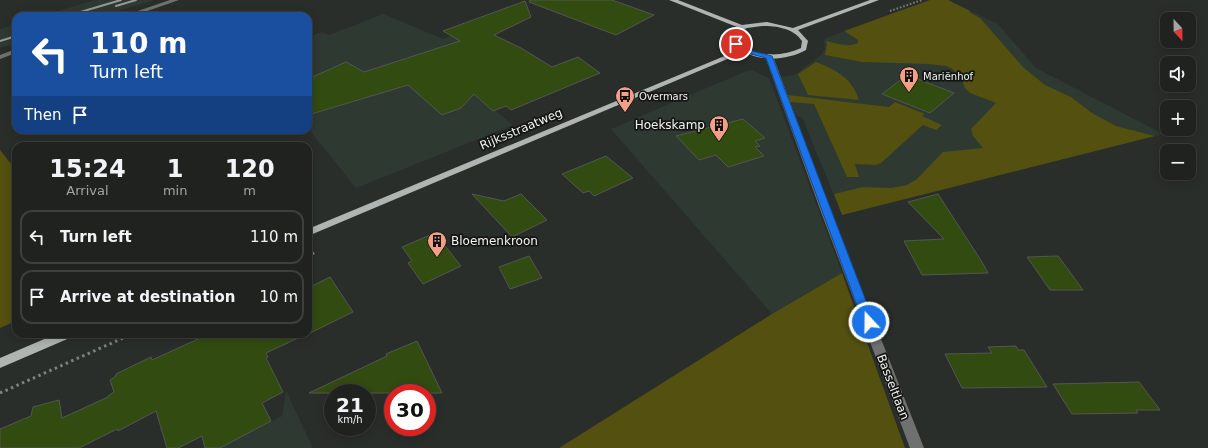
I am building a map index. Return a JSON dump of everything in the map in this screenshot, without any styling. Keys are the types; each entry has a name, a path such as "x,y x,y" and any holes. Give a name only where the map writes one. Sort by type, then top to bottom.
{"main road":[{"path":"672,0 742,27"},
{"path":"793,30 876,0"},
{"path":"758,24 776,25 793,30 799,33 805,41 804,48 794,54 769,56 744,50 736,44 733,38 735,32 742,27 758,24"},
{"name":"Rijksstraatweg","path":"312,231 744,50"},
{"path":"0,363 59,338"}],"street":[{"path":"138,12 176,0"},
{"path":"0,56 12,52"},
{"name":"Basseltlaan","path":"769,56 826,212 917,448"}],"path":[{"path":"0,393 123,338"}],"shaded area":[{"path":"95,0 155,0 116,12 55,12"},
{"path":"930,0 948,0 998,24 1036,68 1160,132 1160,135 842,215 802,117 796,116 781,77 794,75 820,56 825,49 824,41 826,38"},
{"path":"930,0 948,0 980,18 1023,67 1045,85 1071,97 1092,113 1116,126 1155,136 842,215 834,194 863,187 891,188 907,185 917,179 943,152 983,148 973,136 971,129 996,103 970,93 965,88 961,77 951,68 928,64 862,62 825,55 827,45 826,41 846,45 858,43 858,40 844,31"},
{"path":"383,14 443,39 466,30 455,79 513,125 356,188 312,133 312,36 322,32 329,35"},
{"path":"12,25 12,44 0,48 0,29"},
{"path":"816,62 830,68 848,81 859,100 808,95 798,74"},
{"path":"752,70 769,78 842,273 772,314 611,129"},
{"path":"788,95 889,107 895,102 925,114 922,116 942,125 936,130 923,125 881,163 876,165 855,164 859,177 847,177 814,104 790,102"},
{"path":"0,150 12,165 12,323 0,328"},
{"path":"842,273 905,448 559,448 772,314"},
{"path":"286,391 313,448 219,448 282,416"}],"building":[{"path":"530,0 612,0 654,15 616,35 529,2"},
{"path":"525,1 531,17 494,35 521,48 552,67 578,57 600,73 511,110 506,106 493,111 474,94 461,108 442,115 408,85 312,114 312,77 346,62 364,72 460,41 443,31"},
{"name":"Mariënhof","path":"907,75 954,93 930,113 882,94"},
{"name":"Hoekskamp","path":"743,119 765,138 755,141 760,146 755,147 764,156 728,167 716,155 699,160 676,136"},
{"path":"606,156 633,178 594,196 589,191 583,193 562,174"},
{"path":"472,194 504,201 521,194 547,220 512,237"},
{"path":"938,194 988,273 922,275 904,241 944,239 908,202"},
{"name":"Bloemenkroon","path":"435,233 461,266 423,284 408,263 412,261 402,247"},
{"path":"529,256 542,278 510,289 499,267"},
{"path":"1058,256 1083,290 1050,290 1027,257"},
{"path":"330,277 353,312 312,332 312,286"},
{"path":"200,338 298,338 266,353 268,357 266,358 283,392 262,403 271,421 220,448 205,448 202,436 178,448 167,448 156,411 118,431 117,429 79,448 0,448 0,429 31,416 33,407 59,400 62,418 108,397 114,392 110,380 116,376 116,374 151,357 152,360"},
{"path":"417,341 442,393 436,393 436,384 384,384 384,393 376,393 376,384 328,384 387,356 386,354"},
{"path":"1016,346 1018,350 1024,350 1047,387 962,388 945,354 992,353 988,347"},
{"path":"1139,382 1160,410 1136,410 1138,413 1072,414 1053,384"},
{"path":"324,386 324,393 309,393"}],"railway":[{"path":"80,12 121,0"},
{"path":"116,6 136,0"},
{"path":"0,41 12,37"}],"place":[{"name":"Mariënhof","path":"909,93"},
{"name":"Overmars","path":"625,113"},
{"name":"Hoekskamp","path":"719,142"},
{"name":"Bloemenkroon","path":"437,258"}],"route":[{"path":"736,44 744,50 769,56 826,212 869,322"}]}
